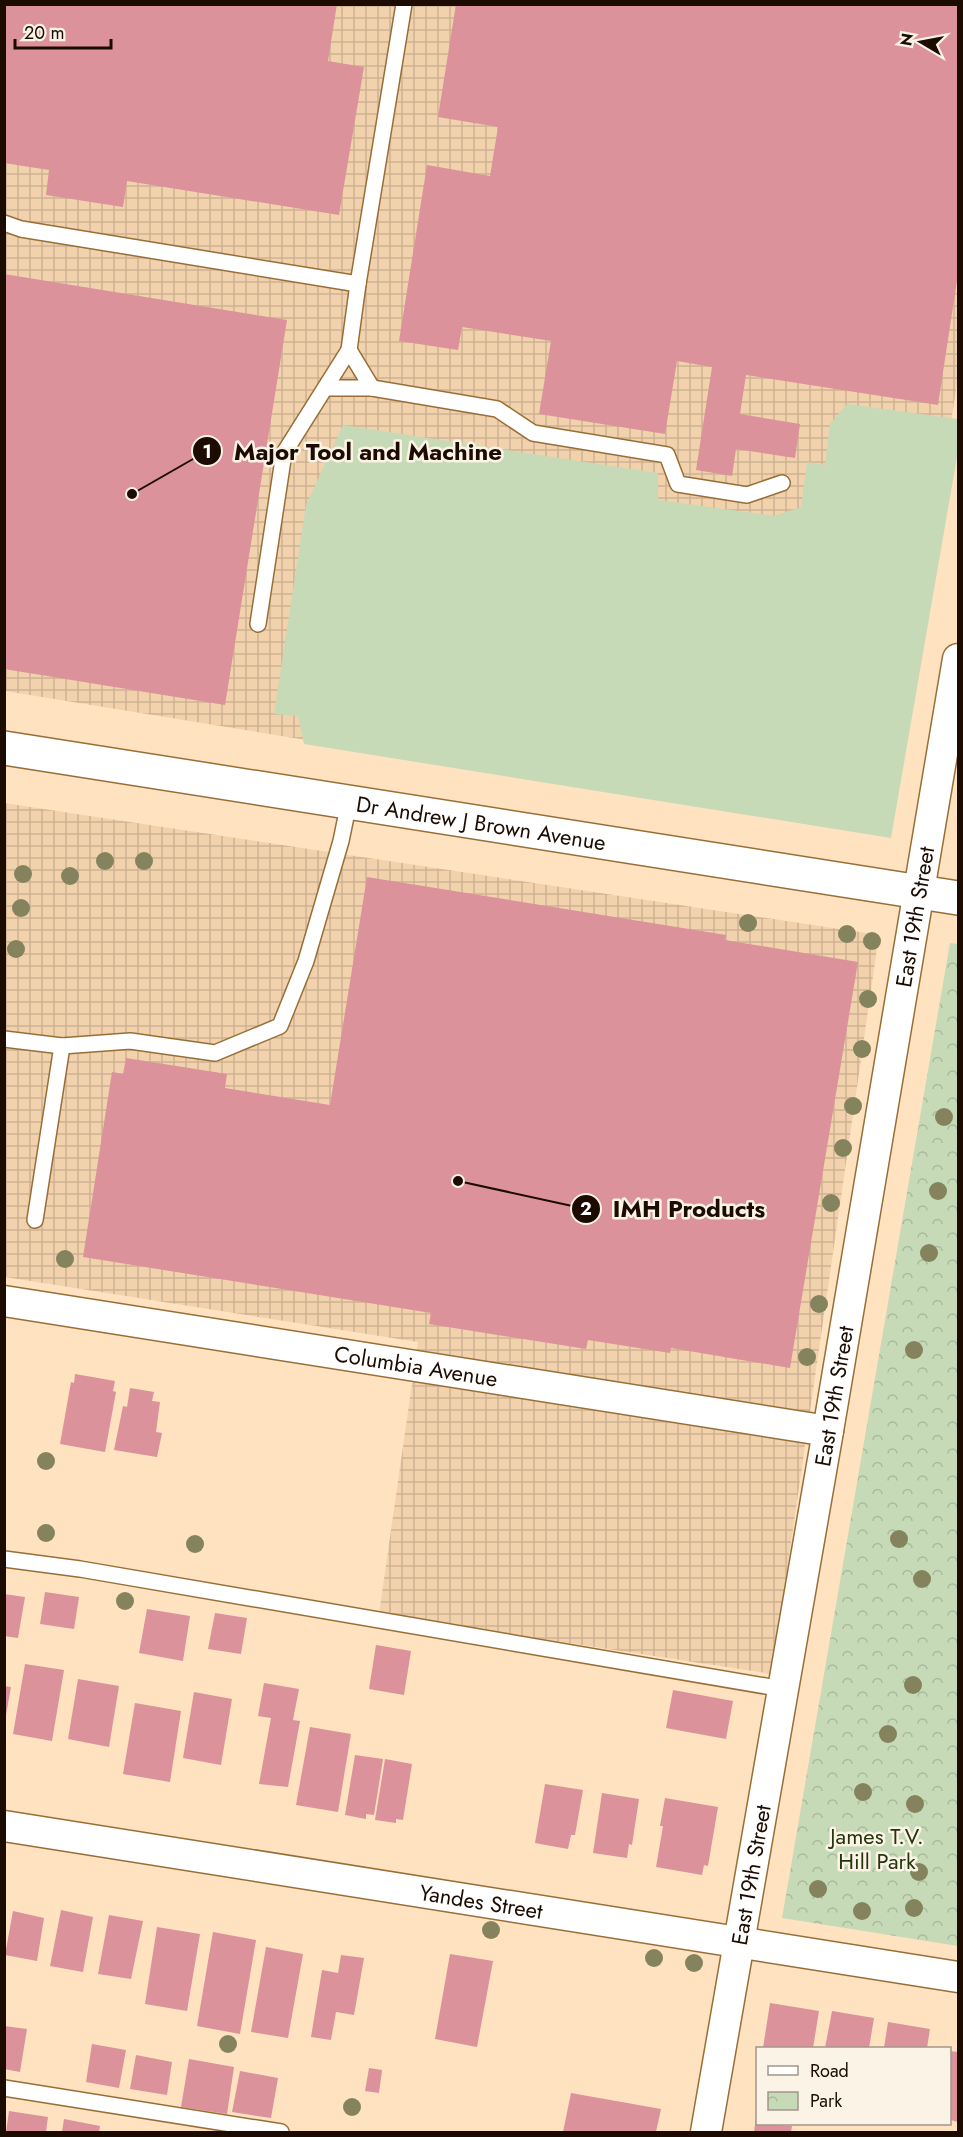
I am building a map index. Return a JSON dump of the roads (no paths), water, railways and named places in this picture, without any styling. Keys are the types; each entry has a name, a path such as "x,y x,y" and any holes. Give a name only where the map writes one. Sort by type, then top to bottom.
{"main road":[{"name":"Dr Andrew J Brown Avenue","path":"4,748 958,898"}],"street":[{"name":"East 19th Street","path":"706,2133 828,1431 958,659"},
{"name":"Columbia Avenue","path":"4,1301 828,1431"},
{"name":"Yandes Street","path":"4,1826 958,1977"}],"lane":[{"path":"258,624 284,453 349,350 404,4"},
{"path":"4,223 21,229 358,284"},
{"path":"349,350 372,388"},
{"path":"326,388 372,388 497,409 533,433 667,455 678,484 747,495 782,483"},
{"path":"4,1039 62,1046 130,1041 215,1053 280,1026 306,962 341,842 349,802"},
{"path":"35,1220 62,1046"},
{"path":"4,1558 783,1689"},
{"path":"4,2088 281,2133"}],"place":[{"name":"Major Tool and Machine","path":"132,494"},
{"name":"IMH Products","path":"458,1181"}],"park label":[{"name":"James T.V. Hill Park","path":"877,1848"}]}
